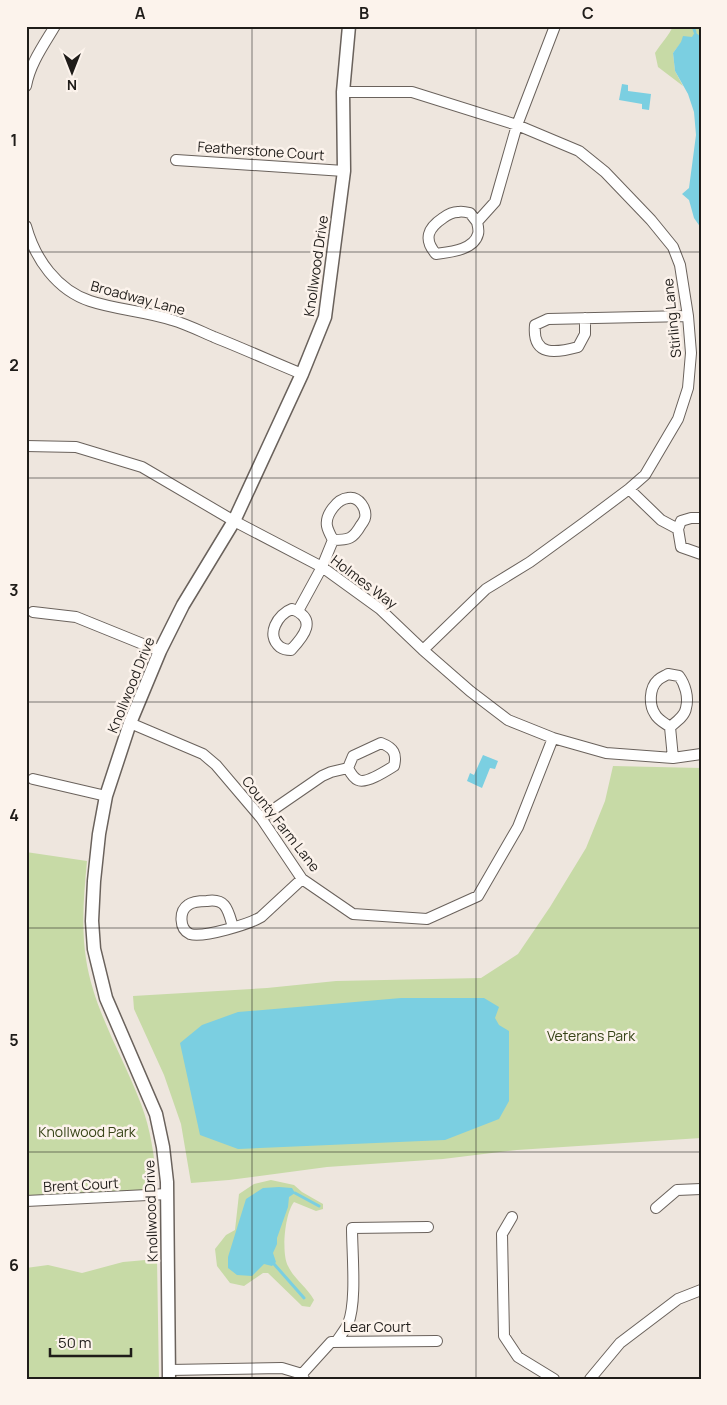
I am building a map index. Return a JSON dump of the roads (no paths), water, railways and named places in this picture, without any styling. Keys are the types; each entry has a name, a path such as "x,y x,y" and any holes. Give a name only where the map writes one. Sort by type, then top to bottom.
{"street":[{"path":"26,86 35,58 55,26"},
{"name":"Knollwood Drive","path":"169,1374 168,1194 163,1147 156,1114 106,998 94,949 92,921 99,834 106,796 130,723 160,652 183,606 234,521 302,374 325,317 344,171 343,92 349,26"},
{"path":"478,222 470,213 457,212 446,216 431,228 428,236 430,248 436,254 460,250 474,243 478,234 478,222 495,202 518,124 554,26"},
{"name":"Stirling Lane","path":"343,92 412,92 518,124 579,151 606,172 651,220 673,247 680,265 688,316 691,353 688,388 678,419 645,474 629,489 530,562 486,589 423,650"},
{"name":"Featherstone Court","path":"176,160 344,171"},
{"name":"Broadway Lane","path":"26,226 37,254 48,271 62,285 75,294 90,301 172,320 302,374"},
{"path":"584,318 585,334 578,347 559,352 546,351 538,344 534,334 535,326 548,319 584,318 688,316"},
{"name":"Holmes Way","path":"26,446 76,447 142,467 234,521 322,567 380,609 470,691 508,720 553,738 606,753 674,758 701,754"},
{"path":"629,489 661,520 678,529"},
{"path":"298,611 322,567 333,540 327,528 331,511 340,501 349,497 355,499 362,504 365,510 365,519 355,535 344,540 333,540"},
{"path":"701,518 682,521 678,529 681,547 701,554"},
{"path":"33,612 76,617 160,652"},
{"path":"668,674 679,676 684,683 686,697 686,708 682,716 670,727 660,721 650,704 651,692 656,682 668,674"},
{"name":"County Farm Lane","path":"130,723 203,754 216,765 261,818 302,878 353,914 427,919 478,896 518,827 553,738"},
{"path":"670,727 674,758"},
{"path":"381,743 388,745 393,750 396,758 394,766 367,781 358,781 352,776 348,768 352,756 381,743"},
{"path":"261,818 322,776 348,768"},
{"path":"32,779 106,796"},
{"path":"233,927 226,906 220,901 192,902 182,913 183,927 192,934 217,932 254,921 261,917 302,878"},
{"path":"656,1208 677,1190 701,1189"},
{"name":"Brent Court","path":"26,1202 168,1194"},
{"path":"512,1216 502,1234 504,1336 518,1357 554,1379"},
{"path":"337,1341 348,1325 352,1308 352,1228 428,1227"},
{"path":"590,1379 620,1343 678,1299 701,1290"},
{"name":"Lear Court","path":"303,1376 331,1342 437,1341"},
{"path":"169,1374 282,1368 303,1376"}],"water":[{"path":"695,32 701,37 701,228 694,218 689,200 682,194 689,188 696,135 694,112 688,94 675,71 673,53 683,36 692,37"},
{"path":"622,84 628,85 628,91 651,94 649,110 642,109 642,104 619,100"},
{"path":"483,755 498,761 495,769 490,768 482,788 467,781 470,773 474,775"},
{"path":"401,998 484,998 499,1007 495,1018 499,1025 509,1031 509,1101 499,1119 445,1140 238,1149 200,1135 180,1043 202,1025 238,1012"},
{"path":"263,1188 292,1188 295,1193 289,1197 288,1207 277,1238 277,1244 273,1253 276,1262 272,1266 264,1264 252,1276 237,1275 228,1268 228,1257 246,1199"}],"waterway":[{"path":"693,26 695,32"},
{"path":"295,1193 319,1206"},
{"path":"274,1264 304,1298"}],"park label":[{"name":"Veterans Park","path":"591,1036"},
{"name":"Knollwood Park","path":"87,1132"}]}
